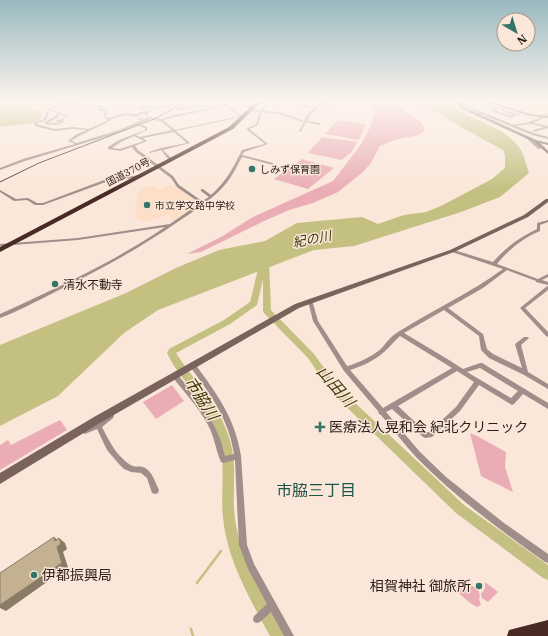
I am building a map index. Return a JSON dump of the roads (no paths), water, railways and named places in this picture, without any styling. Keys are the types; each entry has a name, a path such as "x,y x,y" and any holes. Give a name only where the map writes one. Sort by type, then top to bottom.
{"highway":[{"name":"国道370号","path":"0,250 224,132"},
{"path":"515,636 548,628"}],"street":[{"path":"76,143 69,141 76,135 84,132"},
{"path":"0,169 76,143 118,132"},
{"path":"134,135 146,141 120,150 109,148 120,141 141,132"},
{"path":"140,138 171,132"},
{"path":"150,152 189,143 175,132"},
{"path":"0,316 108,264 132,250 202,203 224,183 245,150 267,144 251,132"},
{"path":"515,132 534,141 548,153"},
{"path":"527,132 548,138"},
{"path":"541,137 548,135"},
{"path":"527,137 539,148"},
{"path":"534,141 548,144"},
{"path":"133,146 140,154 172,178 178,186 202,203"},
{"path":"161,149 172,160"},
{"path":"241,156 272,164"},
{"path":"0,191 15,200 28,199 36,204 43,204 105,181 140,176"},
{"path":"202,190 210,196"},
{"path":"0,479 127,403 297,306 453,251 526,216 548,200"},
{"path":"494,264 504,251 528,234 539,230 538,224 548,221"},
{"path":"0,245 78,240 170,225"},
{"path":"453,251 548,284"},
{"path":"346,369 367,361 380,352 400,333 484,286 506,269"},
{"path":"538,281 548,275"},
{"path":"548,288 522,308 548,335"},
{"path":"310,301 316,321 346,369 418,454 444,479 501,526 548,559"},
{"path":"444,308 481,335 484,350 491,356 526,373 548,387"},
{"path":"400,333 512,402 522,390"},
{"path":"526,338 518,344 526,373"},
{"path":"381,412 459,370 480,365 548,406"},
{"path":"193,366 229,420 237,445 243,545 251,566 289,636"},
{"path":"175,376 200,405 208,418 218,439 222,460 238,456"},
{"path":"393,406 425,435 430,435 458,409 478,382"},
{"path":"68,438 98,426 127,403"},
{"path":"442,423 453,431"},
{"path":"98,426 118,459 127,465 138,470 142,470 146,473 149,476 155,490"},
{"path":"257,619 272,605"}],"water":[{"name":"紀の川","path":"469,132 501,132 512,139 524,156 529,173 500,197 461,212 354,246 314,250 158,310 124,333 58,396 0,426 0,345 126,293 176,268 219,250 265,241 297,223 362,217 378,224 404,215 426,212 441,206 492,179 505,168 505,155 503,150"}],"waterway":[{"name":"市脇川","path":"263,261 254,303 227,322 172,351 171,353 186,376 205,400 219,423 227,451 229,470 228,509 236,550 248,580 278,636"},
{"name":"山田川","path":"266,261 267,311 311,356 334,389 460,509 548,573"},
{"path":"197,583 221,551"},
{"path":"191,629 193,636"}],"railway":[{"path":"0,182 39,163 121,132"}],"place":[{"name":"しみず保育園","path":"252,169"},
{"name":"市立学文路中学校","path":"147,205"},
{"name":"清水不動寺","path":"55,284"},
{"name":"医療法人晃和会 紀北クリニック","path":"320,427"},
{"name":"伊都振興局","path":"34,575"},
{"name":"相賀神社 御旅所","path":"479,586"}],"district":[{"name":"市脇三丁目","path":"316,490"}]}
